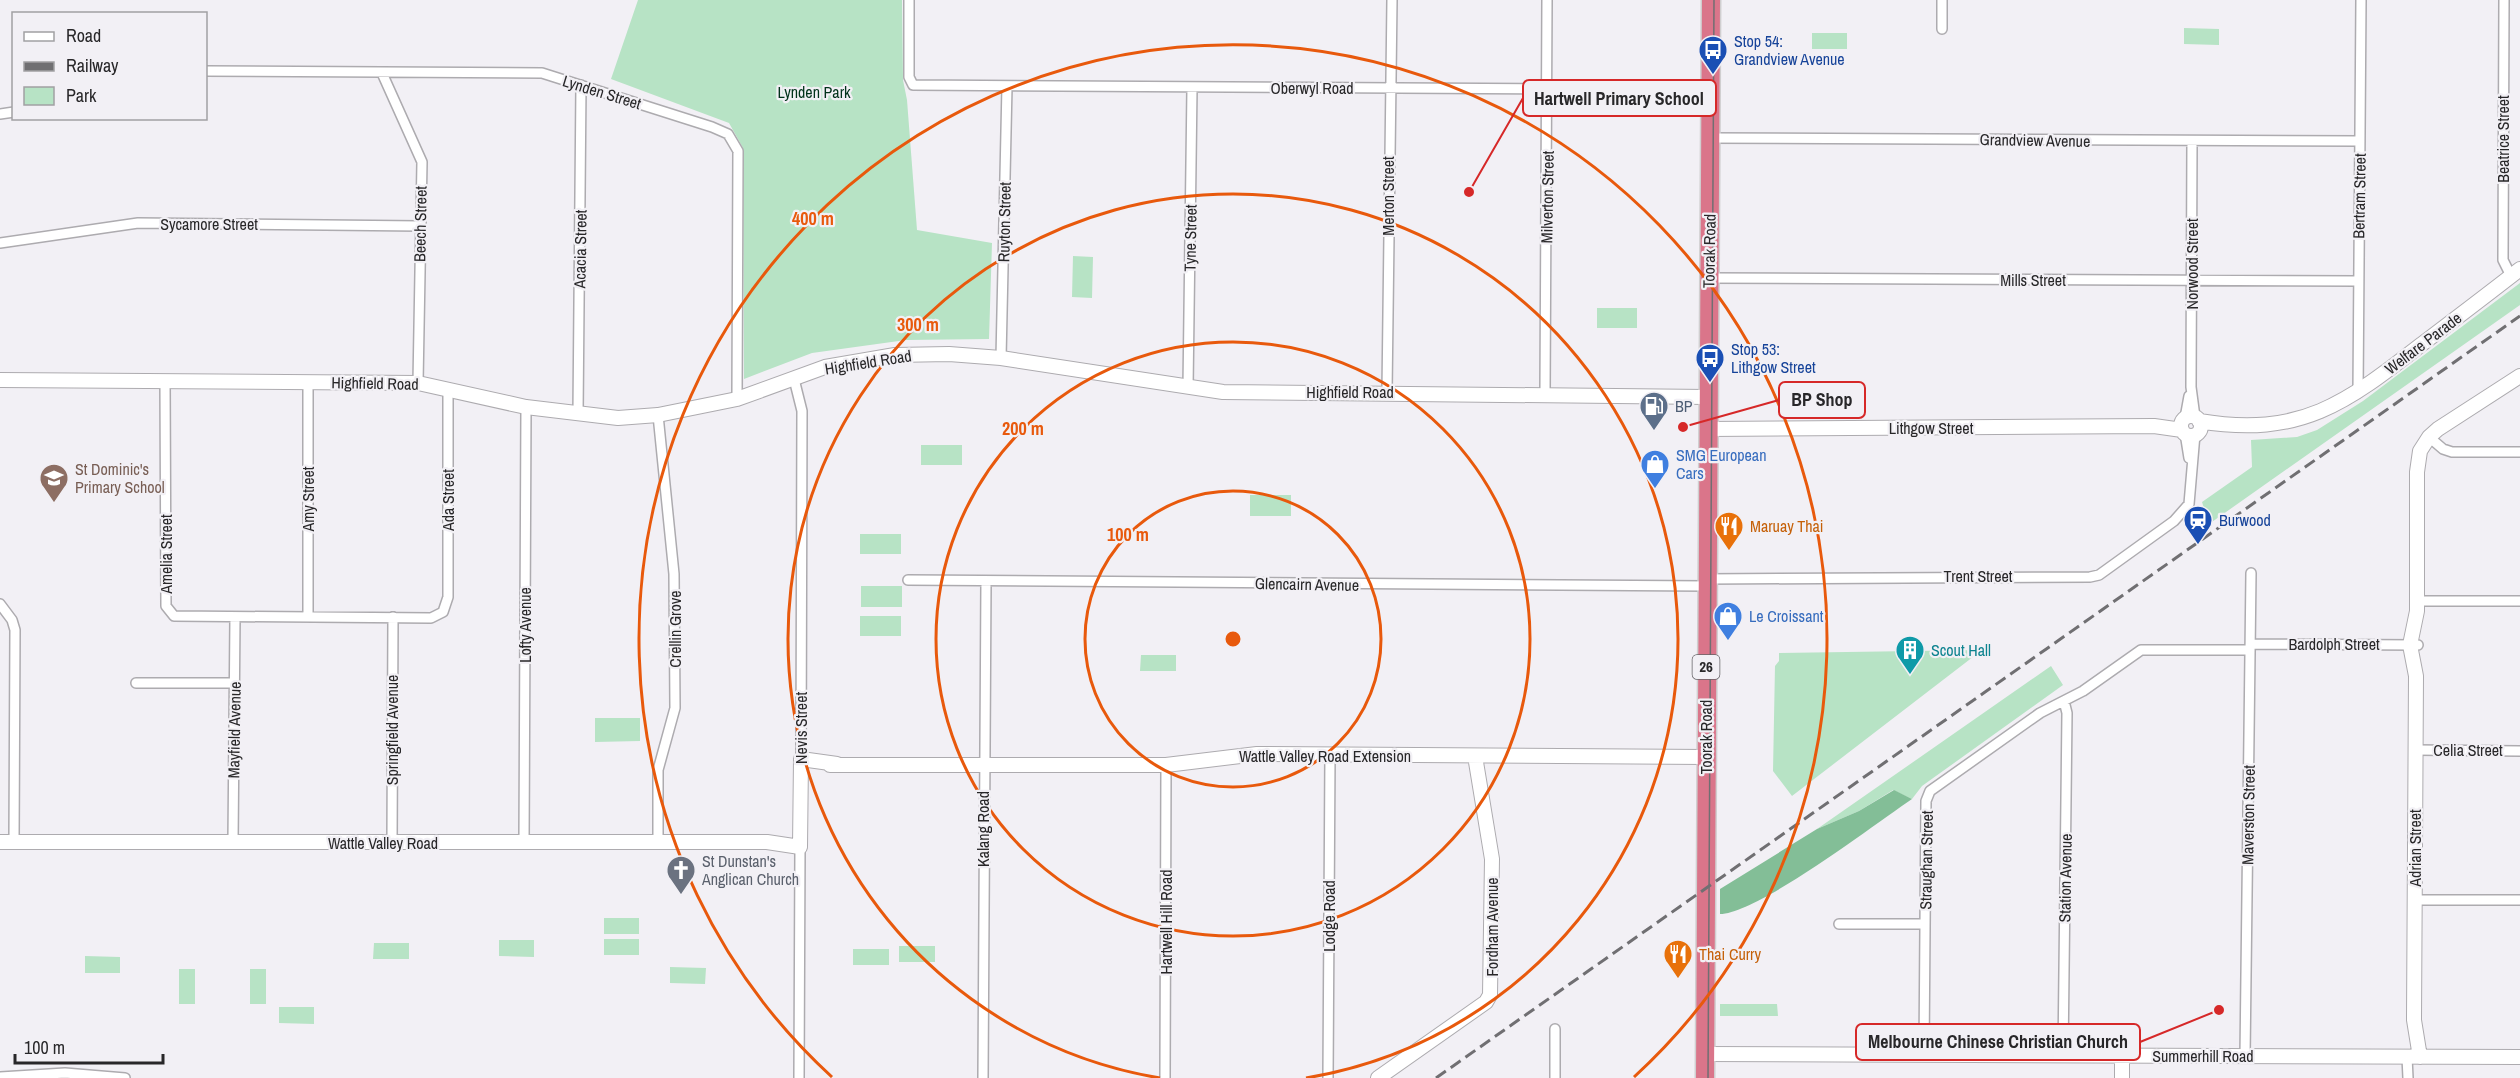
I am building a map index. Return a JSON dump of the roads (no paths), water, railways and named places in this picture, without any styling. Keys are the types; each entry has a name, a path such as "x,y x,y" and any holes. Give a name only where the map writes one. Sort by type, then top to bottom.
{"highway":[{"name":"Toorak Road","path":"1705,1078 1711,0"}],"street":[{"name":"Oberwyl Road","path":"909,0 909,77 914,85 1710,90"},
{"name":"Merton Street","path":"1387,392 1389,88 1392,0"},
{"name":"Milverton Street","path":"1545,394 1548,90 1546,0"},
{"path":"1942,0 1942,29"},
{"name":"Bertram Street","path":"2358,393 2361,0"},
{"name":"Beatrice Street","path":"2504,0 2503,260 2515,273"},
{"name":"Lynden Street","path":"207,71 542,74 728,134 738,151 737,399"},
{"name":"Beech Street","path":"382,73 422,162 418,383"},
{"name":"Acacia Street","path":"578,414 581,85"},
{"name":"Ruyton Street","path":"1001,358 1007,86"},
{"name":"Tyne Street","path":"1188,388 1192,88"},
{"name":"Grandview Avenue","path":"1710,138 2360,141"},
{"name":"Norwood Street","path":"2190,426 2192,141"},
{"name":"Sycamore Street","path":"0,243 138,224 420,225"},
{"name":"Welfare Parade","path":"2322,412 2358,393 2515,273"},
{"name":"Mills Street","path":"1708,278 2358,281"},
{"name":"Highfield Road","path":"0,380 418,383 526,407 618,418 658,415 737,399 825,367 895,355 949,354 1001,358 1223,392 1387,392 1707,398"},
{"path":"2520,376 2429,437 2452,452 2520,452"},
{"name":"Nevis Street","path":"794,379 801,411 799,1078"},
{"name":"Amelia Street","path":"165,381 166,606 174,616 235,617"},
{"name":"Amy Street","path":"308,382 308,617"},
{"name":"Ada Street","path":"393,617 431,618 443,612 448,597 448,388"},
{"name":"Lofty Avenue","path":"524,843 526,407"},
{"name":"Lithgow Street","path":"1707,429 2273,424 2322,412"},
{"name":"Crellin Grove","path":"658,415 674,582 675,696 674,719 658,770 658,842"},
{"name":"Trent Street","path":"1706,582 2095,577 2181,516 2190,499 2190,426"},
{"name":"Adrian Street","path":"2412,1057 2415,1020 2416,676 2420,657 2414,645 2420,625 2417,606 2417,472 2420,451 2429,437"},
{"name":"Maverston Street","path":"2245,1056 2251,573"},
{"name":"Glencairn Avenue","path":"908,580 1706,582"},
{"name":"Kalang Road","path":"983,1078 986,581"},
{"path":"2417,606 2520,602"},
{"path":"0,604 12,620 15,630 7,842"},
{"path":"235,617 393,617"},
{"name":"Mayfield Avenue","path":"233,842 235,617"},
{"name":"Springfield Avenue","path":"392,843 393,617"},
{"name":"Bardolph Street","path":"2064,701 2083,691 2144,649 2414,645"},
{"path":"136,683 235,684"},
{"name":"Straughan Street","path":"1924,1055 1928,794 2040,713 2064,701"},
{"name":"Station Avenue","path":"2063,1056 2067,713 2064,701"},
{"name":"Celia Street","path":"2416,750 2520,751"},
{"name":"Wattle Valley Road Extension","path":"801,764 1166,765 1248,754 1706,757"},
{"name":"Lodge Road","path":"1328,1078 1330,755"},
{"name":"Fordham Avenue","path":"1378,1078 1486,1002 1490,996 1492,859 1475,756"},
{"name":"Hartwell Hill Road","path":"1165,1078 1166,765"},
{"name":"Wattle Valley Road","path":"7,842 801,842"},
{"path":"2415,900 2520,900"},
{"path":"1839,924 1925,924"},
{"path":"1555,1029 1555,1078"},
{"name":"Summerhill Road","path":"1705,1054 2520,1057"},
{"path":"2117,1078 2119,1056"},
{"path":"2119,1056 2122,1078"},
{"path":"2408,1078 2412,1057"},
{"path":"0,1077 50,1075 124,1078"}],"tram line":[{"path":"1708,1078 1714,0"}],"railway":[{"path":"1436,1078 2520,316"}],"place":[{"name":"Stop 54: Grandview Avenue","path":"1713,76"},
{"name":"Hartwell Primary School","path":"1469,192"},
{"name":"Stop 53: Lithgow Street","path":"1710,384"},
{"name":"BP Shop","path":"1683,427"},
{"name":"BP","path":"1654,432"},
{"name":"SMG European Cars","path":"1655,490"},
{"name":"St Dominic's Primary School","path":"54,504"},
{"name":"Burwood","path":"2198,546"},
{"name":"Maruay Thai","path":"1729,552"},
{"name":"Le Croissant","path":"1728,642"},
{"name":"Scout Hall","path":"1910,676"},
{"name":"St Dunstan's Anglican Church","path":"681,896"},
{"name":"Thai Curry","path":"1678,980"},
{"name":"Melbourne Chinese Christian Church","path":"2219,1010"}],"park label":[{"name":"Lynden Park","path":"814,92"}]}
